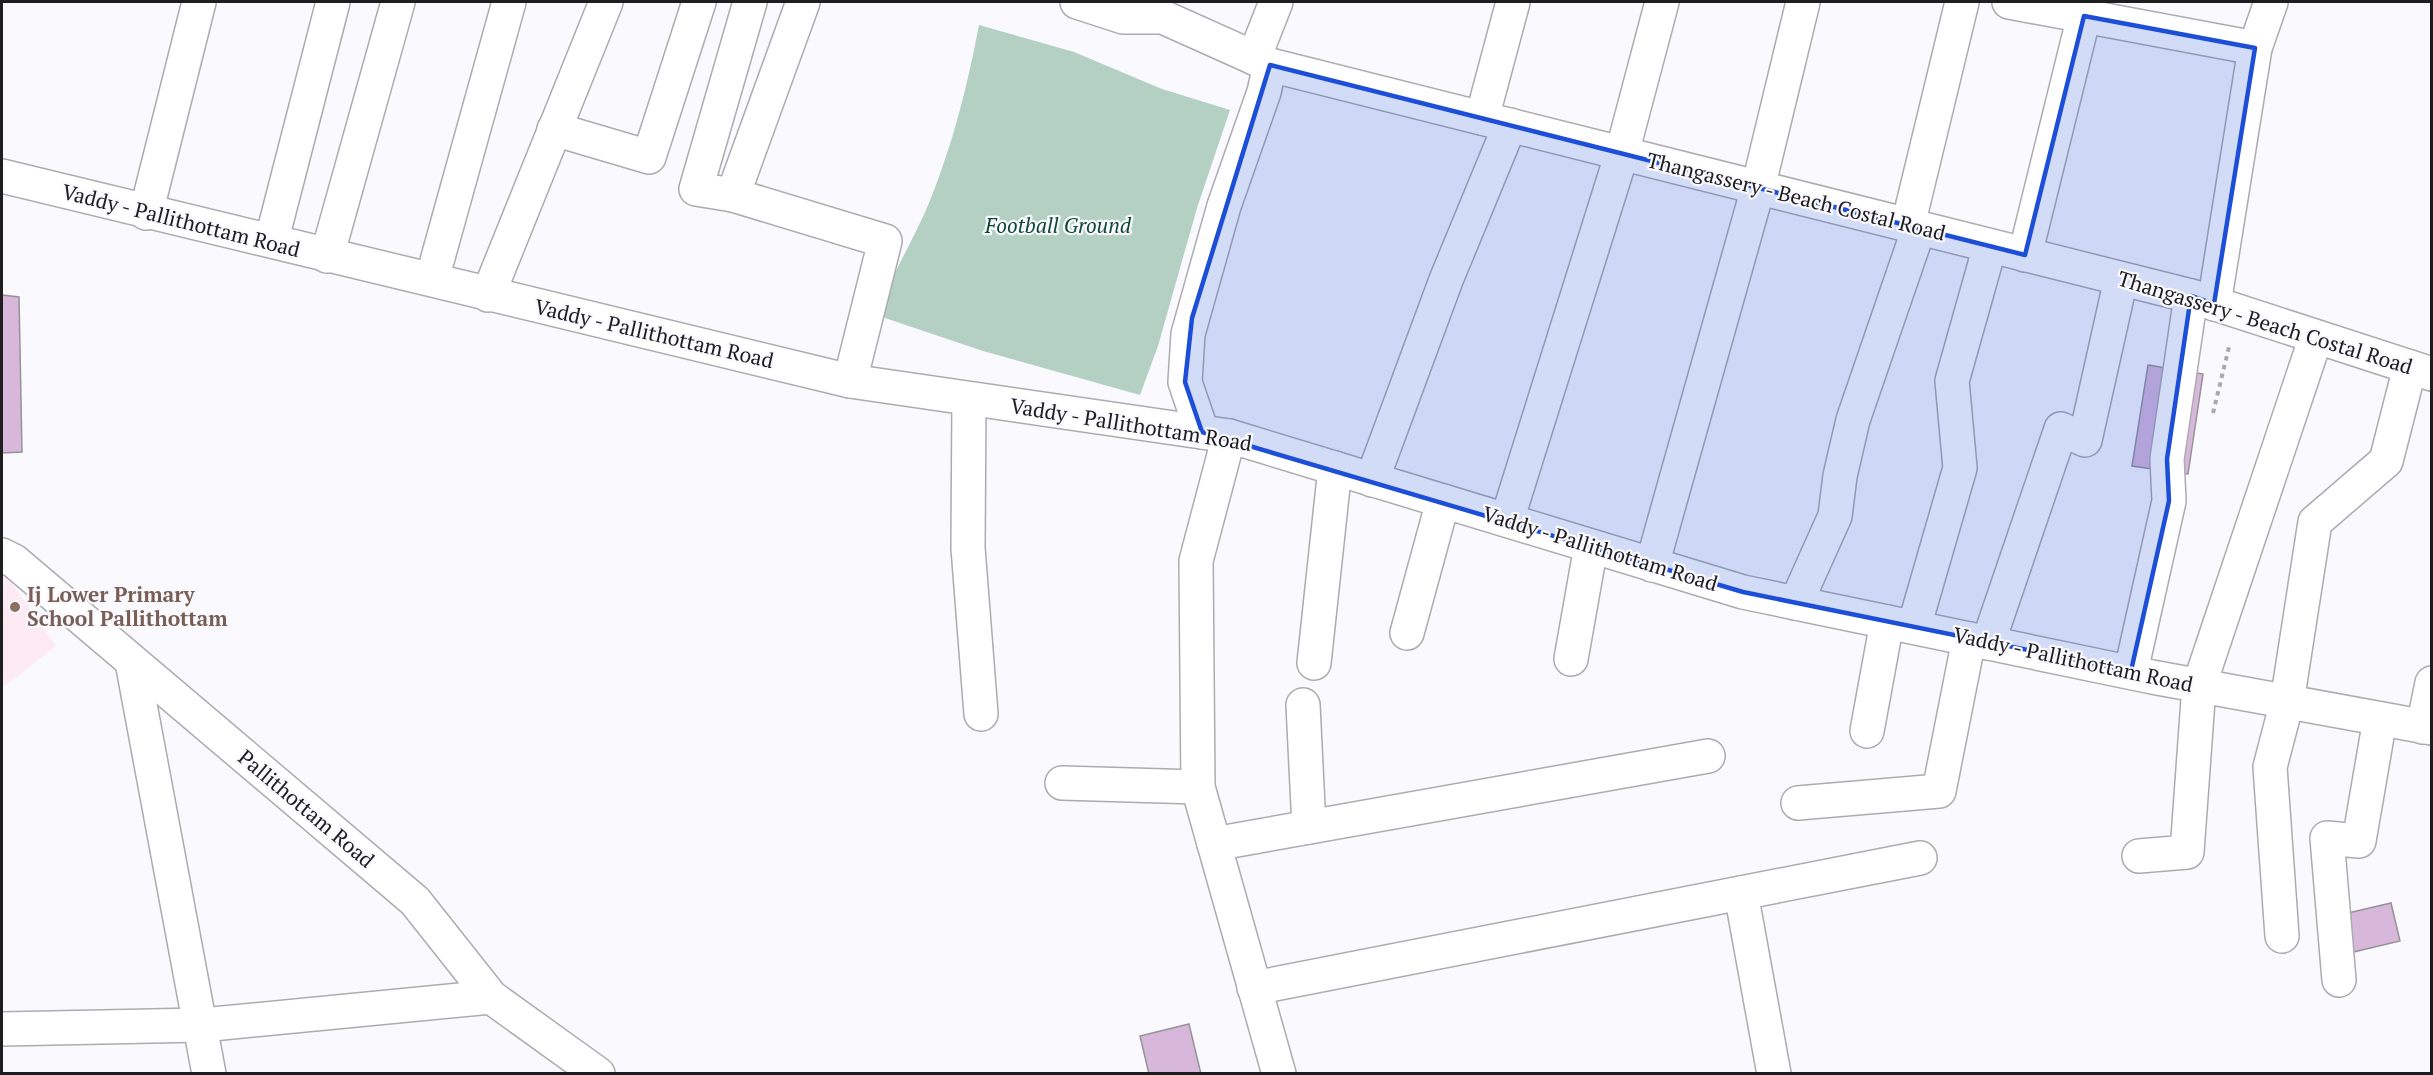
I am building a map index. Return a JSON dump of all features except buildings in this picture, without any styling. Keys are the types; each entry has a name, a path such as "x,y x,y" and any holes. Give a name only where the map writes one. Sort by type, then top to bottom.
{"street":[{"path":"146,213 199,2"},
{"path":"275,227 333,2"},
{"path":"327,256 398,2"},
{"path":"437,261 509,2"},
{"path":"488,295 606,2"},
{"path":"554,129 649,157 699,2"},
{"path":"750,2 696,189 733,195 885,241 850,381"},
{"path":"733,195 803,2"},
{"name":"Thangassery - Beach Costal Road","path":"1077,2 1123,17 1158,9 1262,61 2202,300 2316,337 2425,367"},
{"path":"1276,2 1262,61 1264,92 1209,257 1188,334 1185,382 1215,434 1196,561 1198,787 1279,1074"},
{"path":"1372,480 1446,280 1496,122 1513,2"},
{"path":"1507,520 1622,153 1662,2"},
{"path":"1652,565 1758,188 1803,2"},
{"path":"1796,603 1835,516 1840,476 1853,420 1914,227 1962,2"},
{"path":"2010,2 2255,48"},
{"path":"2131,671 2169,501 2167,459 2255,48 2271,2"},
{"path":"2025,255 2084,16"},
{"name":"Vaddy - Pallithottam Road","path":"2,176 146,213 850,381 1215,434 1335,468 1743,592 2199,686 2427,727"},
{"path":"1867,731 1900,625 1960,468 1952,381 1990,246"},
{"path":"1798,803 1939,791 1978,641 2061,429 2085,440 2121,279"},
{"path":"2139,856 2187,852 2199,686 2316,337"},
{"path":"2282,936 2270,767 2287,702 2315,522 2386,461 2425,367"},
{"path":"969,399 968,548 981,714"},
{"path":"1314,663 1335,468"},
{"path":"1407,633 1443,501"},
{"path":"1571,658 1591,546"},
{"name":"Pallithottam Road","path":"2,555 14,561 415,901 491,997 598,1074"},
{"path":"132,662 202,1025 209,1074"},
{"path":"2427,727 2432,682"},
{"path":"1303,705 1309,827"},
{"path":"2339,980 2327,838 2359,841 2380,719"},
{"path":"1214,844 1708,756"},
{"path":"1062,783 1198,787"},
{"path":"1254,988 1920,858"},
{"path":"1740,893 1774,1074"},
{"path":"2,1029 202,1025 491,997"}],"highlighted area":[{"path":"2084,16 2255,48 2214,304 2191,296 2167,459 2169,501 2131,671 1743,592 1202,432 1185,382 1192,318 1270,65 2025,255"}],"shaded area":[{"name":"Ij Lower Primary School Pallithottam","path":"2,569 56,646 2,688"}],"green space":[{"name":"Football Ground","path":"979,25 1074,52 1162,89 1230,110 1197,208 1158,346 1140,395 983,351 876,315 923,217 945,160 959,115"}],"place":[{"name":"Ij Lower Primary School Pallithottam","path":"15,607"}]}
